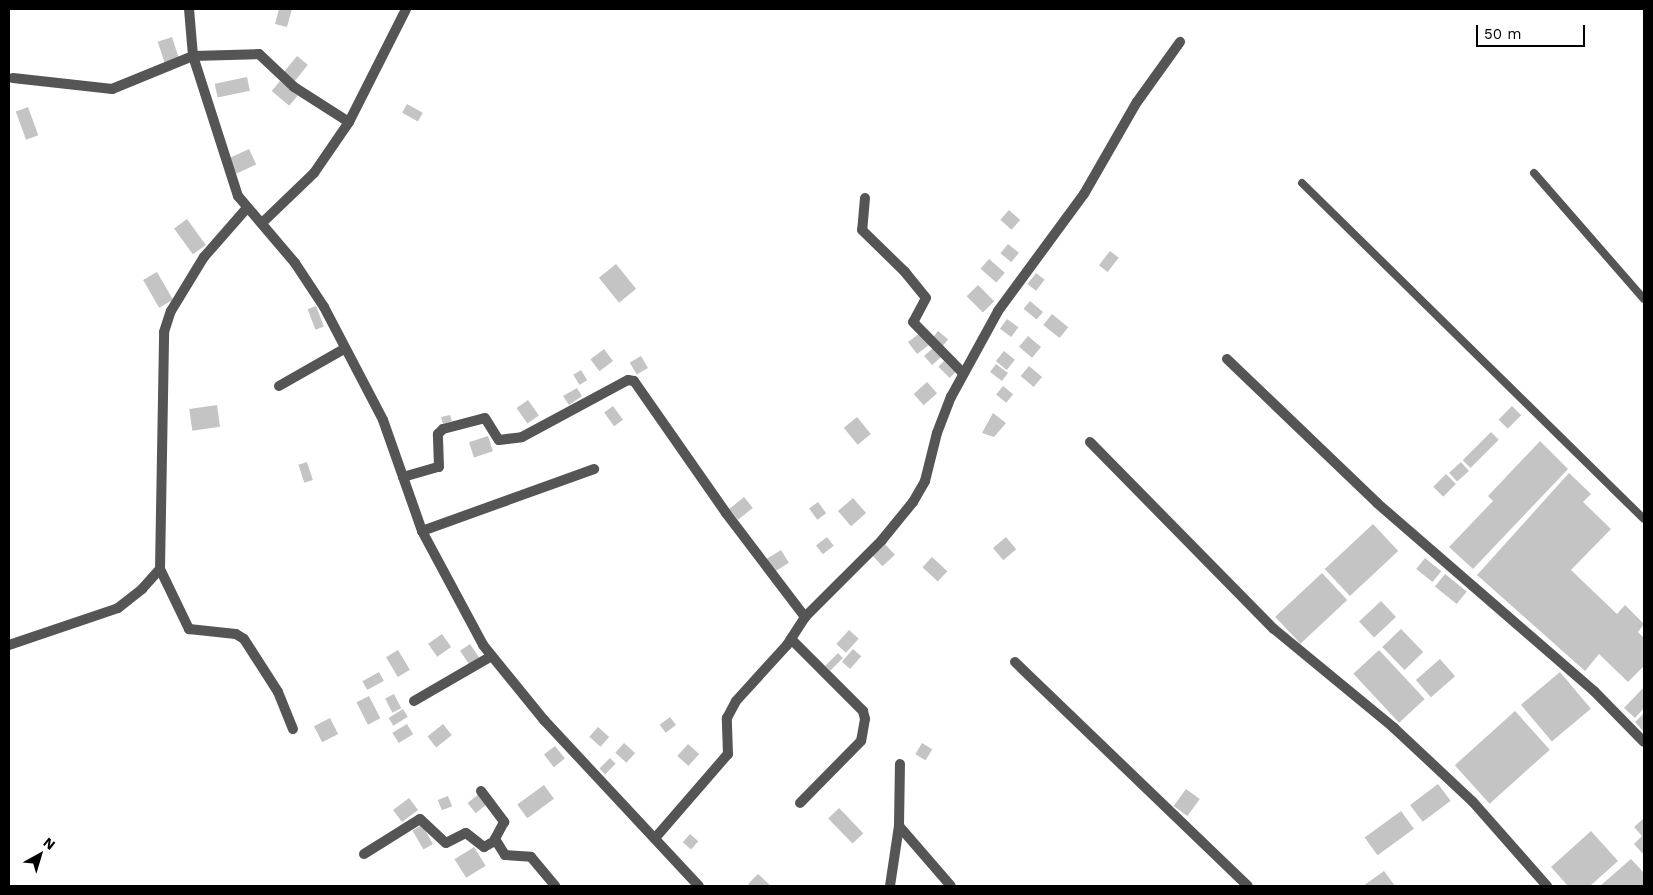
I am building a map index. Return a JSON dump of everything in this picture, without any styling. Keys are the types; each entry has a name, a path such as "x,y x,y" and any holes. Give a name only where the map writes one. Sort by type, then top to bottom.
{"street":[{"path":"189,9 194,56 238,196 246,209 262,223 295,263 324,307 344,348 376,402 422,532 490,657 544,720 656,837 699,886"},
{"path":"262,223 304,184 349,122 406,9"},
{"path":"656,837 728,754 730,710 791,640 805,617 882,540 916,496 925,481 940,422 963,372 998,311 1084,194 1137,102 1180,42"},
{"path":"13,78 112,89 194,56 262,55 294,87 349,122"},
{"path":"865,198 862,230 926,298 913,322 963,372"},
{"path":"246,209 204,257 171,311 164,332 160,569 189,629 236,634 244,639 278,692 293,729"},
{"path":"279,386 344,348"},
{"path":"1227,359 1384,508 1594,692 1644,742"},
{"path":"403,478 439,467 438,434 443,429 483,418 487,420 499,440 522,436 628,380 634,381 726,513 805,617"},
{"path":"1090,442 1274,629 1394,728 1473,802 1547,886"},
{"path":"422,532 594,469"},
{"path":"9,645 118,608 152,581 160,569"},
{"path":"791,640 863,711 865,719 861,742 800,803"},
{"path":"414,701 490,657"},
{"path":"1014,662 1248,886"},
{"path":"890,886 899,826 900,764"},
{"path":"364,854 420,818 446,843 466,834 484,847 495,841 504,822 481,790"},
{"path":"899,826 951,886"},
{"path":"495,841 507,856 532,857 555,886"}],"lane":[{"path":"1534,173 1644,299"},
{"path":"1302,183 1644,519"}],"building":[{"path":"279,9 292,9 287,27 275,24"},
{"path":"172,37 179,58 165,63 158,42"},
{"path":"297,56 308,65 295,81 284,72"},
{"path":"247,77 250,91 218,98 215,84"},
{"path":"280,81 298,96 289,106 272,91"},
{"path":"407,104 423,113 418,121 402,113"},
{"path":"28,107 38,135 26,140 16,111"},
{"path":"249,149 256,164 236,174 229,158"},
{"path":"1009,210 1020,220 1011,230 1000,220"},
{"path":"187,219 206,245 193,254 174,228"},
{"path":"1008,244 1019,253 1011,262 1000,253"},
{"path":"1110,251 1119,258 1108,272 1099,265"},
{"path":"989,259 1005,273 996,283 980,269"},
{"path":"616,264 636,289 619,303 599,278"},
{"path":"157,272 173,300 159,308 143,280"},
{"path":"1036,273 1045,280 1036,291 1027,284"},
{"path":"978,285 994,301 983,313 967,296"},
{"path":"1030,301 1043,312 1037,320 1024,309"},
{"path":"316,306 324,327 315,330 308,309"},
{"path":"1052,314 1068,327 1060,338 1043,325"},
{"path":"1007,319 1018,327 1011,337 1000,329"},
{"path":"938,331 948,339 941,348 931,340"},
{"path":"920,333 929,345 917,354 908,342"},
{"path":"1028,336 1041,347 1032,358 1019,347"},
{"path":"933,348 941,357 932,365 924,356"},
{"path":"604,349 613,361 599,371 590,359"},
{"path":"1004,351 1015,360 1007,370 996,361"},
{"path":"641,356 648,368 637,375 630,362"},
{"path":"944,361 955,372 950,378 938,367"},
{"path":"996,364 1008,373 1002,381 990,372"},
{"path":"1029,366 1042,377 1034,387 1021,376"},
{"path":"581,370 587,380 579,385 573,375"},
{"path":"927,382 937,393 924,405 914,394"},
{"path":"1003,386 1013,394 1006,403 996,395"},
{"path":"577,388 582,396 569,405 563,396"},
{"path":"528,400 539,416 527,424 517,408"},
{"path":"217,405 220,427 192,431 189,409"},
{"path":"613,406 623,420 614,426 604,412"},
{"path":"1512,406 1521,415 1508,429 1499,419"},
{"path":"993,413 1006,423 994,437 982,433"},
{"path":"450,415 452,421 443,424 441,417"},
{"path":"857,417 871,434 858,445 844,428"},
{"path":"1491,432 1499,440 1470,468 1463,460"},
{"path":"488,436 493,451 474,457 469,442"},
{"path":"1540,441 1568,469 1473,569 1449,547 1493,501 1488,496"},
{"path":"307,462 313,480 304,483 298,465"},
{"path":"1461,462 1469,471 1457,482 1449,473"},
{"path":"1569,473 1591,494 1583,502 1611,529 1571,570 1617,614 1625,605 1644,624 1638,632 1644,638 1644,666 1628,682 1599,654 1585,671 1477,575"},
{"path":"1446,474 1456,484 1443,497 1433,487"},
{"path":"744,497 753,508 738,520 729,509"},
{"path":"853,498 866,513 851,526 838,511"},
{"path":"818,502 826,513 817,520 809,508"},
{"path":"1373,524 1398,551 1350,596 1325,569"},
{"path":"827,537 834,546 823,554 816,546"},
{"path":"1006,537 1016,549 1003,560 993,548"},
{"path":"884,543 895,555 882,566 872,555"},
{"path":"781,550 789,563 773,573 765,560"},
{"path":"932,557 947,571 938,582 922,567"},
{"path":"1425,558 1441,571 1433,582 1416,569"},
{"path":"1322,573 1347,600 1300,644 1275,617"},
{"path":"1445,574 1467,592 1457,604 1435,586"},
{"path":"1381,601 1396,617 1374,638 1359,621"},
{"path":"1401,629 1423,652 1405,670 1382,647"},
{"path":"849,630 859,639 846,653 836,644"},
{"path":"442,634 451,647 437,657 428,644"},
{"path":"470,644 480,659 470,666 460,651"},
{"path":"853,649 861,656 850,669 842,662"},
{"path":"398,650 410,670 398,677 386,657"},
{"path":"1379,650 1425,699 1399,723 1353,674"},
{"path":"838,653 843,658 830,671 825,666"},
{"path":"1440,659 1455,676 1431,697 1416,680"},
{"path":"379,672 384,681 367,690 362,681"},
{"path":"1560,672 1591,709 1552,742 1521,705"},
{"path":"1644,687 1644,708 1635,718 1624,708"},
{"path":"394,694 401,708 392,713 385,699"},
{"path":"369,696 380,718 368,725 357,702"},
{"path":"403,709 408,717 393,726 389,718"},
{"path":"1515,711 1550,750 1490,804 1455,765"},
{"path":"1644,713 1644,732 1635,722"},
{"path":"670,717 676,725 666,733 660,725"},
{"path":"330,718 338,734 322,742 314,726"},
{"path":"407,724 413,734 399,743 392,733"},
{"path":"443,724 452,735 436,747 427,737"},
{"path":"598,727 609,737 600,747 589,737"},
{"path":"624,743 635,753 626,763 615,753"},
{"path":"922,743 932,749 926,760 915,754"},
{"path":"688,744 699,754 688,766 677,756"},
{"path":"555,746 565,759 554,767 544,755"},
{"path":"610,758 616,764 605,774 599,769"},
{"path":"1438,784 1451,801 1423,822 1410,805"},
{"path":"544,785 554,799 527,818 517,804"},
{"path":"1186,789 1200,799 1187,816 1174,806"},
{"path":"480,793 488,803 476,813 468,803"},
{"path":"448,796 452,806 442,810 438,800"},
{"path":"409,798 418,810 402,822 393,810"},
{"path":"839,808 863,833 853,844 828,818"},
{"path":"1401,811 1414,829 1378,855 1365,837"},
{"path":"1644,818 1643,854 1634,844 1642,836 1634,827"},
{"path":"422,825 433,844 423,850 412,830"},
{"path":"1591,831 1618,861 1590,886 1568,886 1551,867"},
{"path":"690,834 698,841 691,850 683,842"},
{"path":"474,847 486,866 466,878 454,859"},
{"path":"1631,859 1644,873 1644,886 1600,886"},
{"path":"1384,871 1395,886 1363,886"},
{"path":"758,874 771,886 751,886 748,884"}]}
